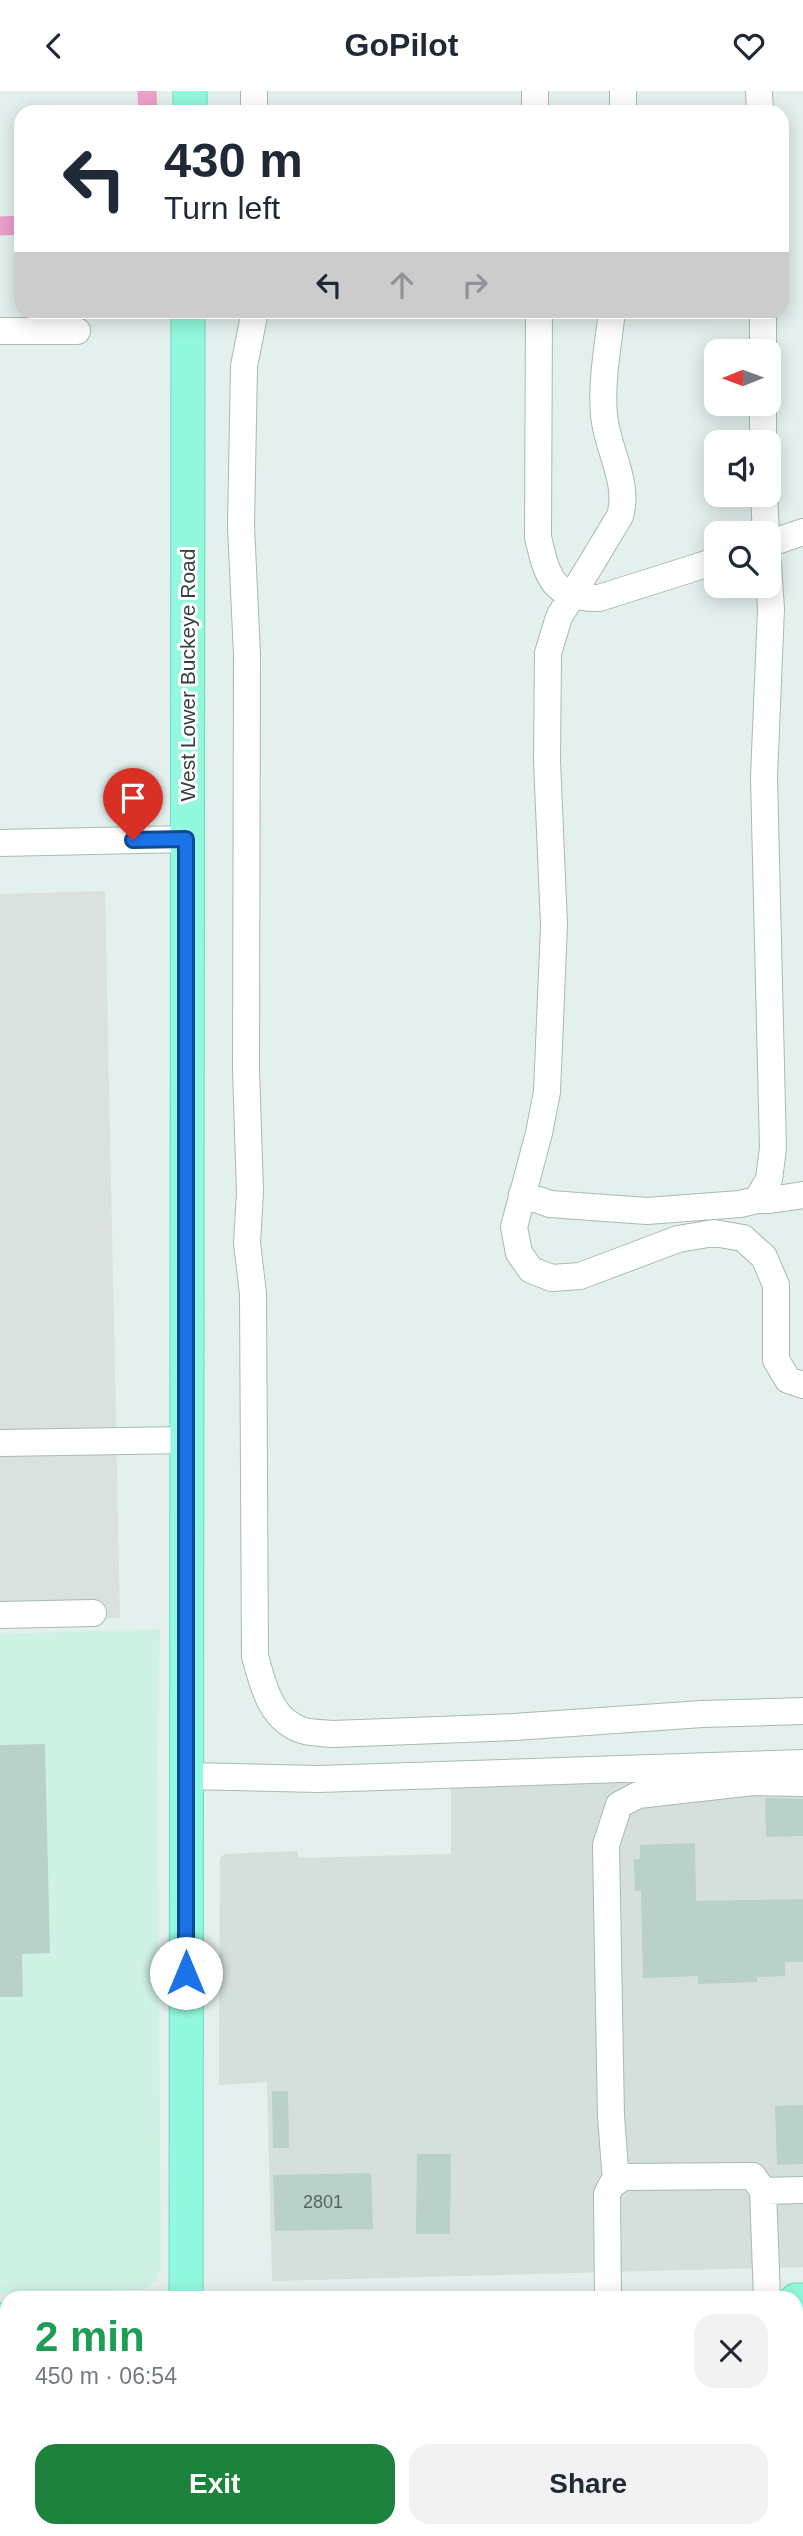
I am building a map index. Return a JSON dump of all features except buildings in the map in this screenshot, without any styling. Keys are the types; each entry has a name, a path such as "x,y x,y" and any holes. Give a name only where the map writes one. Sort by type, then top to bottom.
{"main road":[{"name":"West Lower Buckeye Road","path":"186,2291 188,319"}],"lane":[{"path":"253,319 244,366 241,526 247,655 246,1069 250,1192 247,1243 253,1294 255,1656 264,1690 281,1719 304,1731 333,1734 803,1711"},
{"path":"538,319 538,537 546,571 558,588 581,599 598,599 704,565"},
{"path":"611,319 604,387 604,418 624,504 620,516 559,617 548,653 548,761 554,925 547,1091 539,1133 514,1227 519,1253 531,1270 552,1278 580,1276 678,1238 714,1233 743,1238 764,1257 776,1285 776,1360 788,1380 803,1385"},
{"path":"763,319 763,339"},
{"path":"0,331 77,331"},
{"path":"781,540 803,532"},
{"path":"757,1199 769,1179 773,1148 764,776 770,598"},
{"path":"0,843 186,839"},
{"path":"522,1194 550,1204 647,1211 740,1205 757,1199 803,1195"},
{"path":"0,1443 187,1440"},
{"path":"0,1615 93,1613"},
{"path":"186,1776 318,1779 803,1763"},
{"path":"616,2182 611,2116 606,1845 619,1805 638,1795 753,1782 803,1783"},
{"path":"608,2291 607,2194 612,2184 624,2178 753,2176 763,2191 767,2291"},
{"path":"763,2191 803,2190"}],"shaded area":[{"path":"105,891 120,1618 0,1621 0,894"},
{"path":"160,1629 157,1754 161,2269 149,2286 138,2290 0,2291 0,1634"},
{"path":"803,1768 803,2267 272,2281 267,2082 219,2085 220,1858 225,1854 297,1851 299,1858 451,1854 451,1781"}],"waterway":[{"path":"147,91 148,105"},
{"path":"0,226 14,225"}],"route":[{"path":"133,840 186,839 186,1973"}]}
